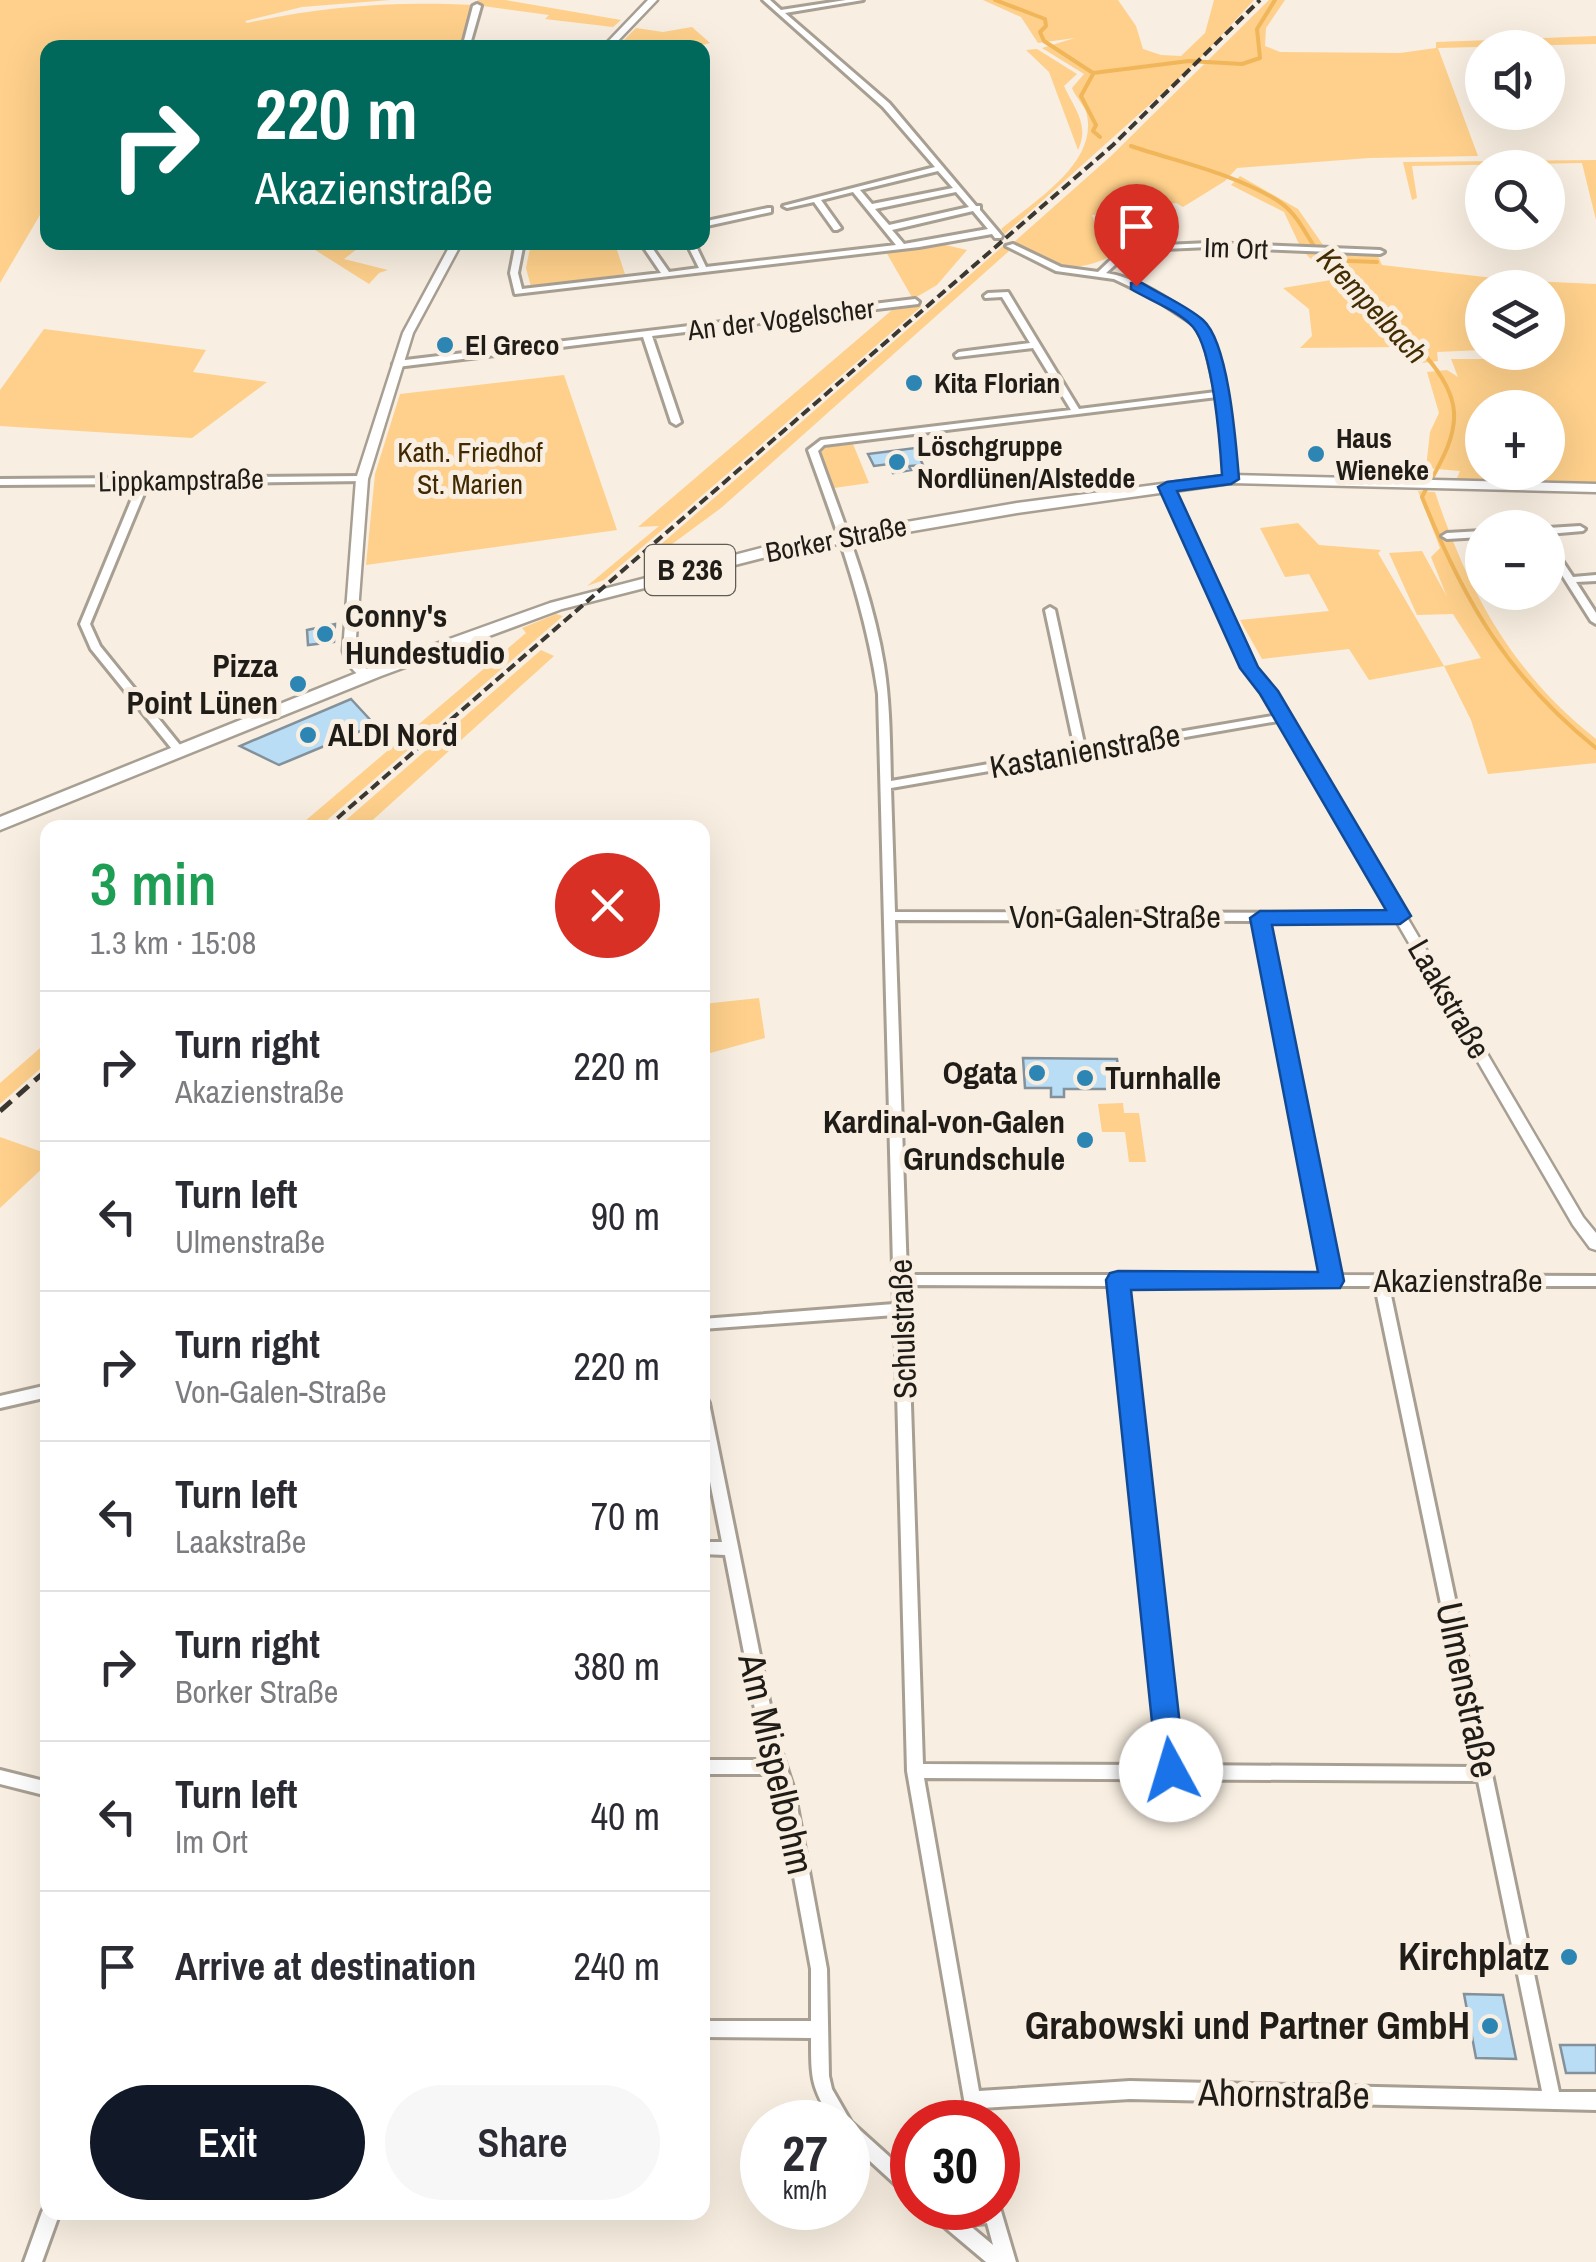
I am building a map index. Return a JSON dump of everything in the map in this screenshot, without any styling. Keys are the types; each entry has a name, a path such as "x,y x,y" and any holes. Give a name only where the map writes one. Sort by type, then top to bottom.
{"main road":[{"name":"Borker Straße","path":"0,824 366,676 577,599 846,536 1231,479 1596,488"}],"street":[{"path":"614,40 653,0"},
{"path":"518,250 514,272 518,292 995,234 977,208 886,105 766,0"},
{"path":"779,12 860,0"},
{"path":"468,40 477,6"},
{"path":"787,206 940,168"},
{"path":"872,207 959,188"},
{"path":"855,189 901,246"},
{"path":"817,200 837,228"},
{"path":"888,228 977,208"},
{"path":"710,222 768,210"},
{"path":"1010,246 1059,269 1100,272 1157,296 1199,324 1209,344 1221,394 1231,479"},
{"name":"Im Ort","path":"1100,272 1123,253 1142,248 1380,252"},
{"path":"366,676 349,651 362,479 413,320 452,250"},
{"path":"650,250 666,274"},
{"path":"694,250 703,269"},
{"path":"988,296 1005,294 1076,411 1221,394"},
{"name":"An der Vogelscher","path":"398,364 915,302"},
{"name":"An der Vogelscher","path":"648,335 676,422"},
{"path":"958,354 1036,345"},
{"name":"Schulstraße","path":"972,2100 915,1771 887,784 880,665 846,536 813,450 816,445 1076,411"},
{"name":"Lippkampstraße","path":"0,482 362,479"},
{"path":"144,481 86,624 94,647 180,752"},
{"name":"Laakstraße","path":"1167,487 1247,663 1284,717 1578,1222 1596,1244"},
{"path":"1565,530 1580,529"},
{"path":"1447,536 1465,535"},
{"path":"1565,572 1596,621"},
{"path":"1570,580 1596,578"},
{"path":"1050,610 1081,753"},
{"name":"Kastanienstraße","path":"887,784 1284,717"},
{"name":"Von-Galen-Straße","path":"889,916 1400,916"},
{"path":"1260,918 1332,1281"},
{"name":"Akazienstraße","path":"901,1280 1596,1281"},
{"path":"1118,1280 1171,1770"},
{"name":"Ulmenstraße","path":"1381,1281 1552,2100"},
{"path":"710,1323 902,1309"},
{"path":"0,1402 40,1393"},
{"name":"Am Mispelbohm","path":"710,1445 786,1790 819,1969 819,2030 824,2092 829,2100"},
{"path":"710,1548 730,1549"},
{"path":"710,1766 778,1767"},
{"path":"915,1771 1485,1774"},
{"path":"0,1777 40,1787"},
{"path":"710,2029 819,2030"},
{"name":"Ahornstraße","path":"972,2100 1130,2090 1596,2100"},
{"path":"870,2150 890,2168"},
{"path":"33,2262 48,2220"},
{"path":"964,2230 1004,2262"},
{"path":"997,2230 1004,2262"}],"green space":[{"path":"0,0 390,0 302,7 247,23 360,6 473,5 463,40 40,40 40,215 0,283"},
{"path":"477,0 505,0 621,20 613,27 545,19 549,15 483,6"},
{"path":"983,0 1118,0 1136,26 1143,49 1181,56 1205,33 1214,0 1254,0 1196,63 1005,234 1001,229 1060,180 1082,150 1088,133 1087,115 1072,88 1084,74 1042,48 1075,38 1038,43 1021,17"},
{"path":"1269,0 1285,0 1266,28 1265,46 1280,52 1400,53 1436,48 1436,42 1465,41 1465,47 1438,48 1465,130 1476,150 1465,150 1465,156 1369,158 1237,168 1225,181 1183,207 1176,203 1148,205 1151,212 1092,215 1100,238 1116,254 1087,265 1053,263 1013,243 1111,156"},
{"path":"692,27 707,40 624,40 636,28 663,32"},
{"path":"1596,36 1596,44 1565,45 1565,37"},
{"path":"1037,49 1077,74 1064,86 1081,125 1078,150 1049,72 1026,50"},
{"path":"1565,160 1596,160 1596,220 1582,163"},
{"path":"1465,161 1465,165 1412,166 1417,198 1412,200 1403,162"},
{"path":"1240,176 1298,209 1323,245 1300,246 1284,212 1231,185"},
{"path":"937,243 967,250 937,285 913,299 886,252"},
{"path":"1003,246 1009,251 721,508 649,561 643,560"},
{"path":"315,250 356,250 344,259 388,270 369,284"},
{"path":"530,250 617,250 625,274 531,287 526,268"},
{"path":"1306,254 1378,256 1382,265 1465,275 1465,351 1437,352 1438,361 1421,363 1377,324 1397,347 1300,348 1312,336 1309,309 1283,288 1331,280"},
{"path":"1565,283 1596,284 1596,488 1565,487 1565,390 1465,390 1465,483 1455,483 1460,471 1426,468 1430,432 1439,413 1427,372 1447,370 1458,377 1451,359 1465,359 1465,370 1565,370"},
{"path":"922,306 604,580 587,586 659,526 638,527 892,310"},
{"path":"44,329 206,350 193,372 267,382 192,438 0,426 0,390"},
{"name":"Kath. Friedhof St. Marien","path":"564,375 617,530 366,565 375,474 400,394"},
{"path":"853,444 869,483 834,488 820,448"},
{"path":"1418,491 1435,492 1465,569 1465,610 1486,610 1540,686 1596,739 1596,763 1488,774 1471,720 1444,666 1481,658 1453,614 1417,615 1389,553 1422,551 1447,597 1431,557 1440,548"},
{"path":"1298,523 1319,545 1381,550 1378,553 1444,666 1369,680 1349,649 1262,659 1240,620 1329,611 1309,574 1285,577 1260,528"},
{"path":"556,614 563,616 327,820 306,820 526,633 522,628"},
{"path":"541,650 554,656 373,820 346,820"},
{"path":"759,998 765,1038 710,1053 710,1003"},
{"path":"40,1048 40,1069 0,1104 0,1083"},
{"path":"1123,1103 1124,1113 1139,1113 1146,1162 1129,1162 1125,1132 1102,1132 1098,1104"},
{"path":"0,1137 40,1151 40,1171 0,1208"}],"building":[{"name":"Löschgruppe Nordlünen/Alstedde","path":"915,448 923,465 893,473 889,464 874,466 868,454"},
{"name":"Conny's Hundestudio","path":"335,624 334,642 308,645 307,630"},
{"name":"ALDI Nord","path":"351,699 375,725 279,765 240,746"},
{"name":"Turnhalle","path":"1023,1058 1117,1059 1121,1089 1064,1089 1064,1097 1051,1097 1051,1088 1025,1088"},
{"name":"Grabowski und Partner GmbH","path":"1464,1994 1503,1995 1516,2059 1476,2058"},
{"path":"1560,2045 1596,2045 1596,2073 1566,2073"}],"waterway":[{"path":"995,0 1045,19 1046,26 1040,32 1044,41 1093,73 1189,61 1242,64 1260,58 1257,29 1275,0"},
{"name":"Krempelbach","path":"1093,74 1081,96 1096,125 1093,131 1100,137"},
{"name":"Krempelbach","path":"1131,146 1258,190 1296,218 1326,260"},
{"path":"1326,260 1377,262"},
{"name":"Krempelbach","path":"1326,260 1419,349 1448,390 1454,423 1448,445 1422,497 1454,570 1491,634 1537,693 1596,748"}],"railway":[{"path":"335,820 1113,145 1260,0"},
{"path":"0,1111 40,1076"}],"place":[{"name":"El Greco","path":"445,345"},
{"name":"Kita Florian","path":"914,383"},
{"name":"Haus Wieneke","path":"1316,454"},
{"name":"Löschgruppe Nordlünen/Alstedde","path":"897,462"},
{"name":"Conny's Hundestudio","path":"325,634"},
{"name":"Pizza Point Lünen","path":"298,684"},
{"name":"ALDI Nord","path":"308,735"},
{"name":"Ogata","path":"1037,1073"},
{"name":"Turnhalle","path":"1085,1078"},
{"name":"Kardinal-von-Galen Grundschule","path":"1085,1140"},
{"name":"Kirchplatz","path":"1569,1957"},
{"name":"Grabowski und Partner GmbH","path":"1490,2026"}],"route":[{"path":"1136,286 1182,310 1199,324 1209,344 1226,417 1231,479 1167,487 1250,668 1268,691 1400,916 1260,918 1332,1281 1118,1280 1171,1770"}]}
